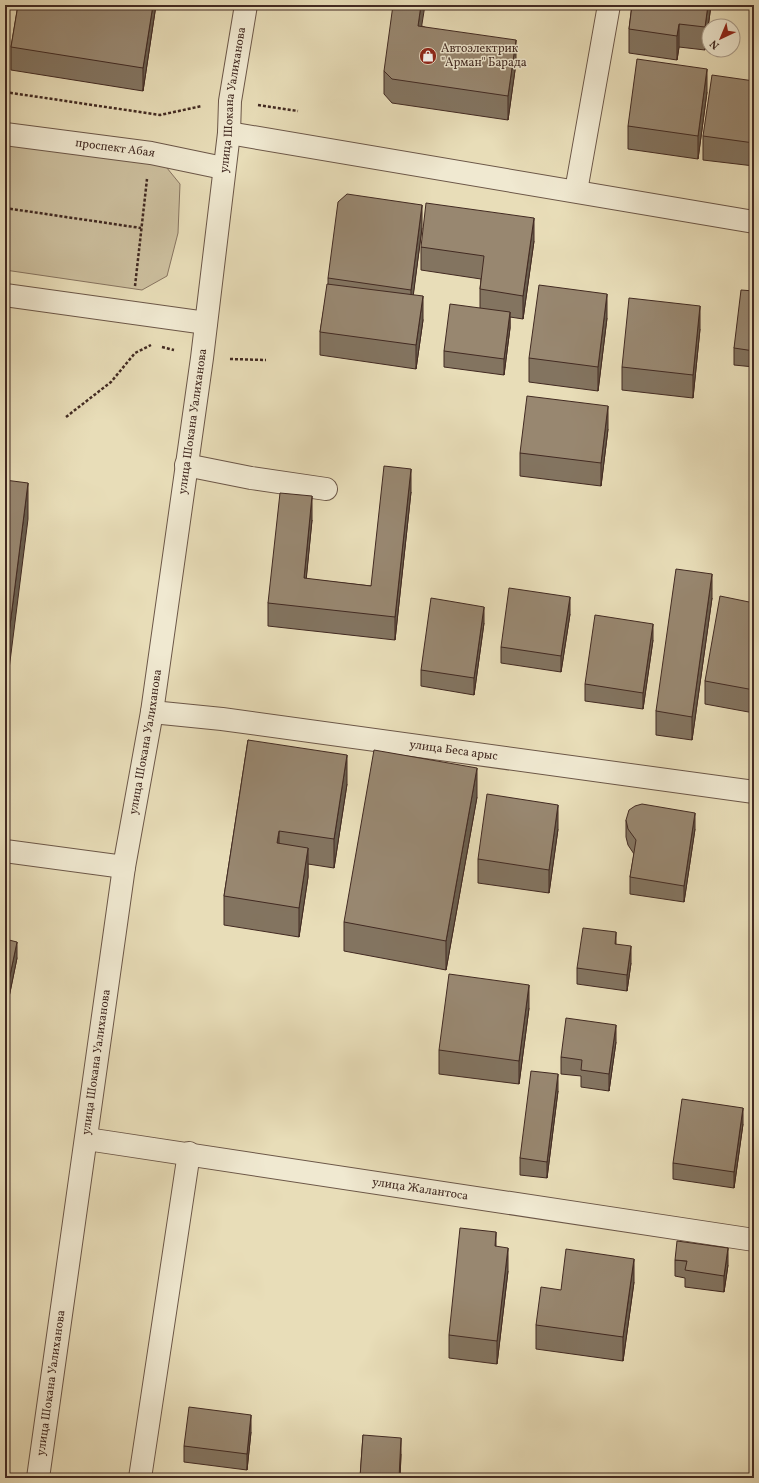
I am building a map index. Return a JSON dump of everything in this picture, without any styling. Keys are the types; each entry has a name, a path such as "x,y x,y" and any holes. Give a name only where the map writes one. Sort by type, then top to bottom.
{"street":[{"name":"улица Шокана Уалиханова","path":"38,1478 87,1139 124,867 152,712 206,323 228,133 230,101 246,5"},
{"path":"576,191 610,5"},
{"path":"228,133 754,222"},
{"name":"проспект Абая","path":"5,134 151,153 223,168"},
{"path":"5,295 206,323"},
{"path":"186,465 251,478 326,489"},
{"name":"улица Беса арыс","path":"152,712 222,719 754,792"},
{"path":"5,850 124,867"},
{"name":"улица Жалантоса","path":"87,1139 189,1153 754,1240"},
{"path":"140,1478 189,1153"}],"path":[{"path":"5,92 160,115 230,101 298,111"},
{"path":"132,312 151,153"},
{"path":"5,208 142,228"},
{"path":"66,418 111,382 135,353"}],"shaded area":[{"path":"5,136 158,157 180,184 178,233 167,276 142,290 5,270"}],"building":[{"path":"18,5 153,5 143,68 11,47"},
{"name":"Автоэлектрик \"Арман\" Барада","path":"393,5 421,5 418,26 516,40 508,96 392,79 384,71"},
{"path":"632,5 708,5 706,18 701,18 701,27 679,24 677,36 629,29"},
{"path":"637,59 707,69 698,136 628,126"},
{"path":"712,75 754,81 754,143 703,136"},
{"path":"347,194 422,205 411,290 328,278 338,202"},
{"path":"426,203 534,218 523,296 480,289 484,256 421,247"},
{"path":"327,284 423,296 416,345 320,332"},
{"path":"539,285 607,294 598,367 529,358"},
{"path":"741,290 754,291 754,351 734,348"},
{"path":"629,298 700,306 693,375 622,367"},
{"path":"450,304 510,312 504,359 444,351"},
{"path":"527,396 608,406 601,463 520,453"},
{"path":"384,466 411,469 395,617 268,603 280,493 312,496 304,578 371,586"},
{"path":"5,480 28,483 5,665"},
{"path":"676,569 712,574 692,717 656,711"},
{"path":"509,588 570,597 561,656 501,647"},
{"path":"720,596 754,603 754,690 705,681"},
{"path":"431,598 484,607 474,678 421,670"},
{"path":"595,615 653,624 643,693 585,684"},
{"path":"248,740 347,755 334,839 279,831 277,843 308,848 299,908 224,896"},
{"path":"374,750 477,768 446,941 344,922"},
{"path":"487,794 558,805 549,870 478,859"},
{"path":"642,804 695,813 684,886 630,877 636,840 628,829 626,820 629,810"},
{"path":"583,928 616,932 615,944 631,946 627,975 577,968"},
{"path":"5,939 17,942 8,985 5,985"},
{"path":"449,974 529,985 519,1061 439,1050"},
{"path":"566,1018 616,1025 609,1074 581,1070 582,1060 561,1057"},
{"path":"531,1071 558,1074 547,1162 520,1158"},
{"path":"682,1099 743,1108 734,1172 673,1163"},
{"path":"460,1228 496,1232 495,1246 508,1248 497,1341 449,1335"},
{"path":"677,1241 728,1248 724,1276 685,1270 687,1261 675,1260"},
{"path":"566,1249 634,1259 623,1337 536,1325 541,1287 561,1290"},
{"path":"189,1407 251,1415 247,1454 184,1446"},
{"path":"363,1435 401,1438 399,1478 360,1477"}],"place":[{"name":"Автоэлектрик \"Арман\" Барада","path":"428,56"}]}
